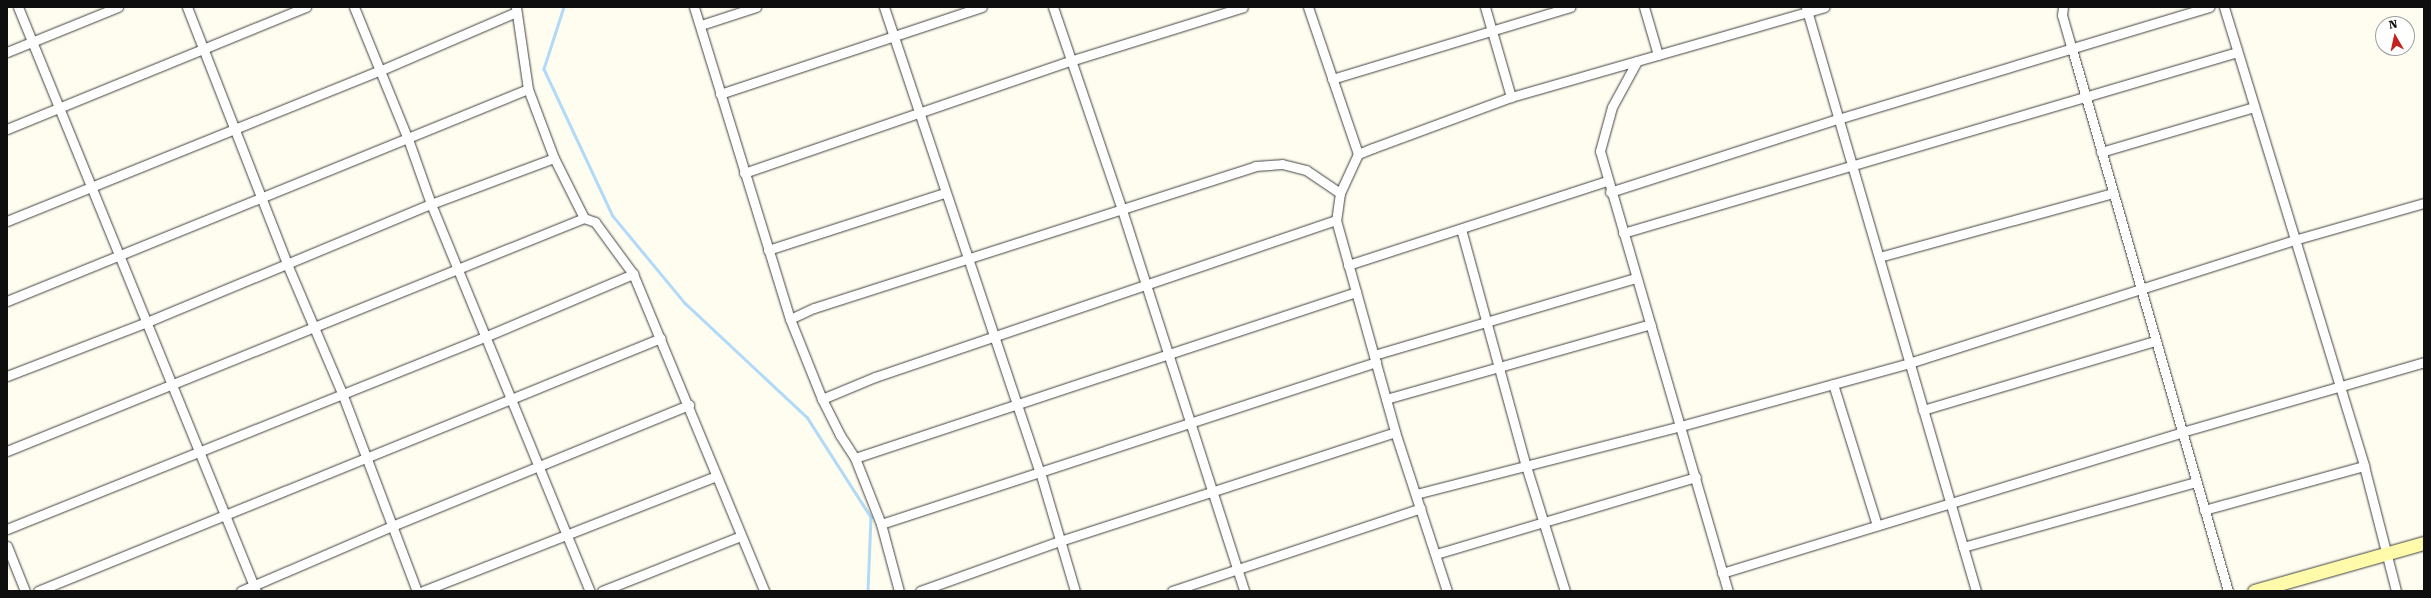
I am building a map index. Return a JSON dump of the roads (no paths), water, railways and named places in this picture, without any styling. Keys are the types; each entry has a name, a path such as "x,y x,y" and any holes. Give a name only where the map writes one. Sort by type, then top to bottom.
{"street":[{"path":"18,7 255,588"},
{"path":"7,52 118,7"},
{"path":"187,7 202,49 287,264 342,393 417,591"},
{"path":"7,129 306,7"},
{"path":"354,7 408,139 431,204 513,398 590,591"},
{"path":"694,7 701,25 720,94 790,318 822,399 840,435 855,458 881,524 899,591"},
{"path":"701,25 756,7"},
{"path":"884,7 920,113 944,193 1040,472 1075,591"},
{"path":"720,94 982,7"},
{"path":"1053,7 1070,61 1122,210 1211,493 1244,591"},
{"path":"744,173 1070,61 1243,7"},
{"path":"1308,7 1358,154 1340,193 1336,220 1395,432 1436,554 1445,590"},
{"path":"1485,7 1511,97"},
{"path":"1332,79 1570,7"},
{"path":"1644,7 1658,55"},
{"path":"1358,154 1511,97 1658,55 1807,9 1824,7"},
{"path":"2063,7 2062,15 2228,591"},
{"path":"1610,192 1838,119 2209,7"},
{"path":"2224,7 2364,466 2396,591"},
{"path":"1807,9 1976,591"},
{"path":"7,221 233,128 380,71 516,10 528,89 554,158 584,218"},
{"path":"1623,233 2237,52"},
{"path":"1636,61 1612,108 1603,134 1600,151 1610,192 1681,426 1728,591"},
{"path":"7,301 528,89"},
{"path":"2101,152 2254,107"},
{"path":"7,376 147,322 431,204 554,158"},
{"path":"790,318 814,308 968,260 1255,166 1282,164 1306,170 1340,193"},
{"path":"1348,265 1607,181"},
{"path":"768,250 944,193"},
{"path":"1878,257 2113,193"},
{"path":"1416,494 1681,426 1909,363 2294,240 2424,203"},
{"path":"7,451 584,218 595,222 633,274 689,405 716,476 764,591"},
{"path":"822,399 875,376 1336,220"},
{"path":"1461,229 1484,322 1526,466 1565,591"},
{"path":"7,529 199,450 487,336 633,274"},
{"path":"881,524 1189,424 1375,358 1484,322 1636,278"},
{"path":"855,458 1168,353 1356,292"},
{"path":"1386,399 1650,324"},
{"path":"38,591 225,513 661,338"},
{"path":"1923,410 2155,341"},
{"path":"1722,573 2182,432 2341,388 2424,362"},
{"path":"1833,384 1877,525"},
{"path":"241,591 255,588 392,526 689,405"},
{"path":"920,591 1060,541 1395,432"},
{"path":"2204,510 2364,466"},
{"path":"423,591 567,533 716,476"},
{"path":"1436,554 1544,524 1696,477"},
{"path":"1963,548 2196,482"},
{"path":"1172,591 1421,508"},
{"path":"602,591 741,536"},
{"path":"2254,591 2424,543"},
{"path":"7,546 25,591"}],"waterway":[{"path":"564,7 544,69 613,216 685,303 807,417 871,517 868,591"}]}
